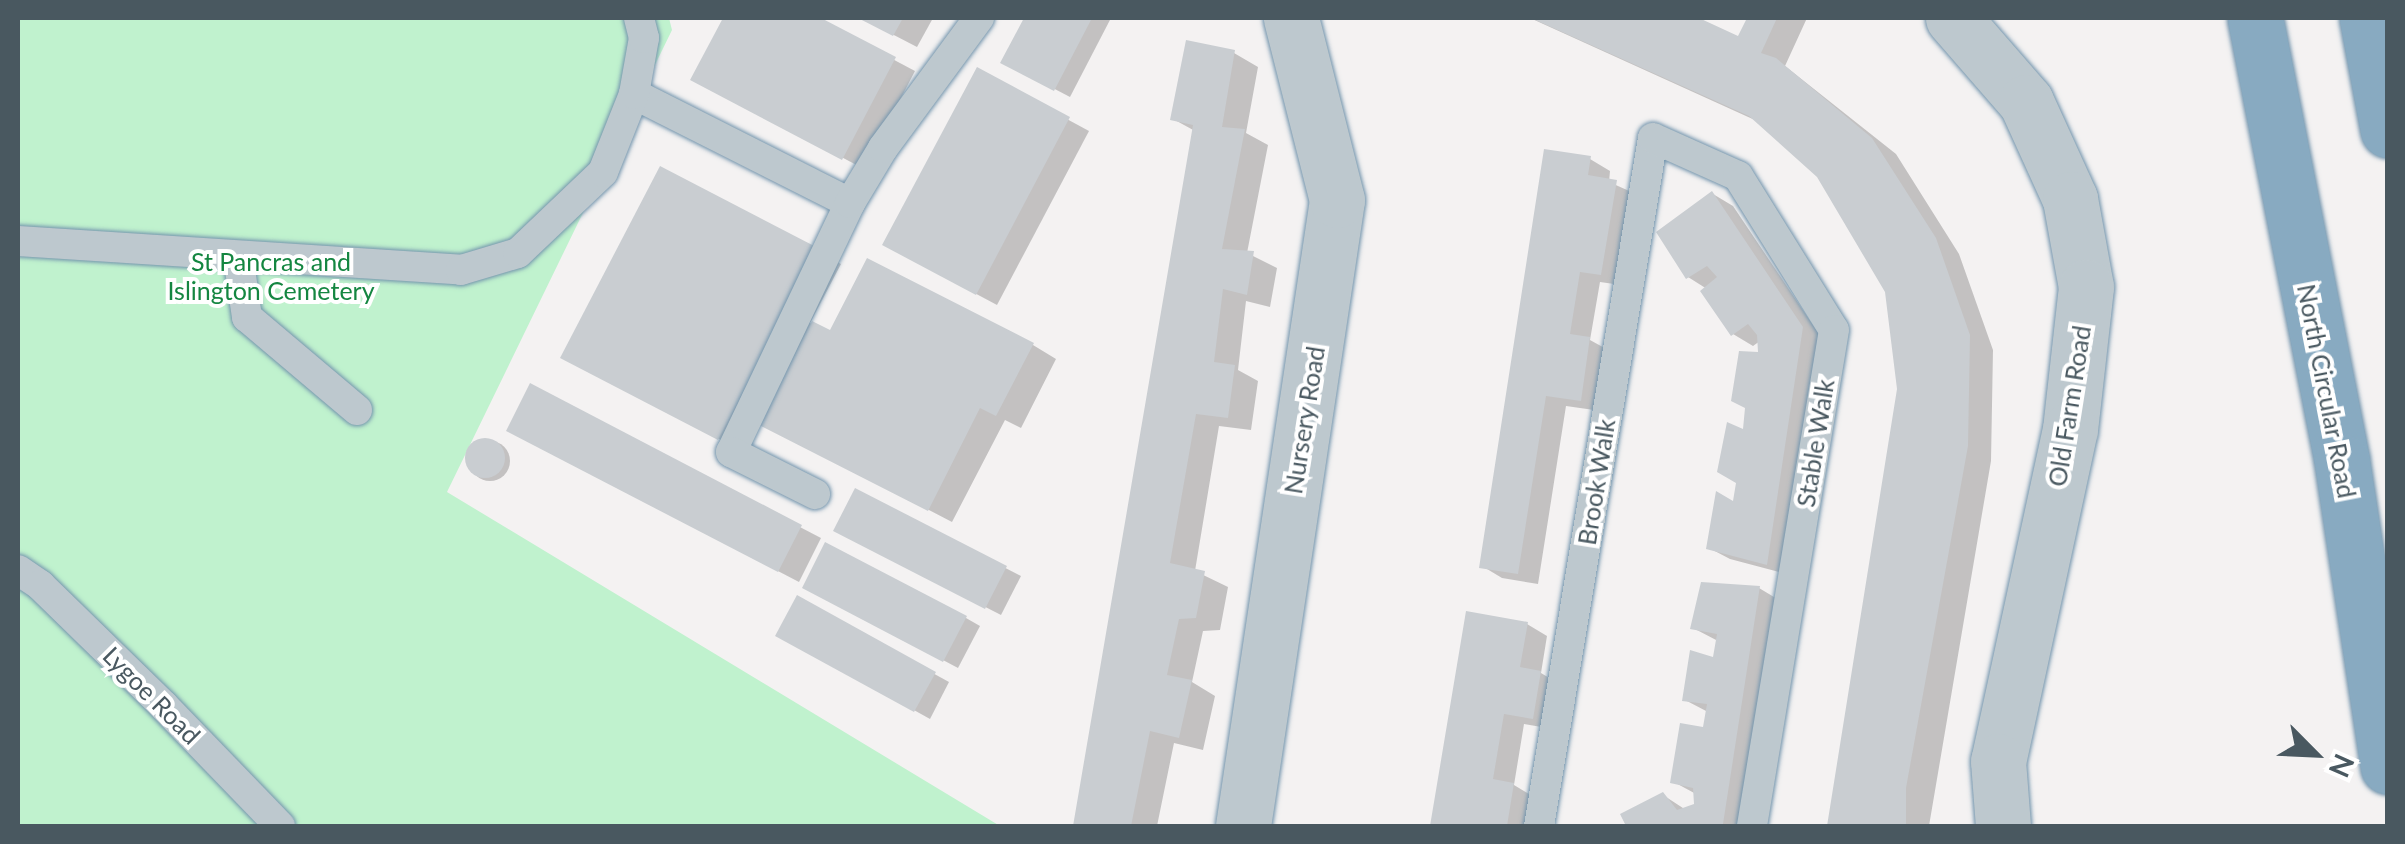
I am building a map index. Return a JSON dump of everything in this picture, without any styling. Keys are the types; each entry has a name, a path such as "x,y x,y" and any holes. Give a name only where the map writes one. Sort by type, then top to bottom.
{"highway":[{"name":"North Circular Road","path":"2256,18 2342,462 2388,767"},
{"path":"2366,18 2388,130"}],"street":[{"name":"Nursery Road","path":"1243,826 1337,200 1291,18"},
{"name":"Old Farm Road","path":"1953,18 2026,102 2070,199 2086,288 2070,428 1998,761 2003,826"}],"lane":[{"path":"18,240 461,270 518,253 603,172 634,94 644,38 639,18"},
{"path":"815,494 732,452 850,204 883,148 978,18"},
{"path":"634,94 850,204"},
{"name":"Brook Walk","path":"1539,826 1653,138"},
{"name":"Stable Walk","path":"1653,138 1738,176 1834,330 1752,826"},
{"path":"238,256 247,317 357,410"},
{"name":"Lygoe Road","path":"18,570 40,585 123,666 280,826"}],"green space":[{"name":"St Pancras and Islington Cemetery","path":"18,18 669,18 672,30 447,492 1000,826 18,826"}],"building":[{"path":"723,18 821,18 896,57 842,160 690,80"},
{"path":"858,18 903,18 893,36"},
{"path":"1024,18 1092,18 1054,91 1000,63"},
{"path":"1531,18 1699,18 1738,36 1747,18 1777,18 1761,53 1776,58 1872,138 1936,238 1970,335 1968,446 1906,788 1906,826 1827,826 1897,389 1885,292 1817,177 1749,116"},
{"path":"1186,40 1235,50 1222,127 1245,129 1222,249 1254,251 1247,295 1223,289 1214,362 1235,365 1228,418 1196,414 1170,563 1205,571 1196,618 1179,619 1167,675 1192,680 1179,738 1150,731 1131,826 1073,826 1193,125 1170,120"},
{"path":"977,67 1070,117 976,295 882,245"},
{"path":"1544,149 1591,156 1588,175 1617,180 1601,275 1580,272 1570,334 1590,337 1581,401 1546,396 1518,574 1479,568"},
{"path":"660,166 818,248 718,440 560,358"},
{"path":"1712,191 1803,327 1767,565 1706,549 1716,491 1733,501 1736,483 1717,472 1727,422 1743,429 1745,408 1731,401 1739,351 1758,352 1757,335 1748,324 1731,336 1700,291 1717,277 1707,266 1686,279 1656,232"},
{"path":"867,258 1034,343 996,416 980,408 928,511 759,425 812,321 830,330"},
{"path":"530,383 802,525 778,572 506,431"},
{"path":"485,438 499,444 505,458 499,472 485,478 471,472 465,458 471,444"},
{"path":"855,488 1007,566 985,609 833,531"},
{"path":"825,542 967,616 943,662 802,588"},
{"path":"1701,582 1760,586 1723,824 1626,826 1620,814 1663,792 1677,810 1694,804 1693,788 1670,783 1680,723 1703,727 1707,704 1682,701 1690,650 1713,657 1717,634 1690,629"},
{"path":"797,595 936,672 914,712 775,636"},
{"path":"1466,611 1528,622 1520,667 1541,671 1533,719 1504,714 1493,779 1514,783 1507,826 1430,826"}]}
